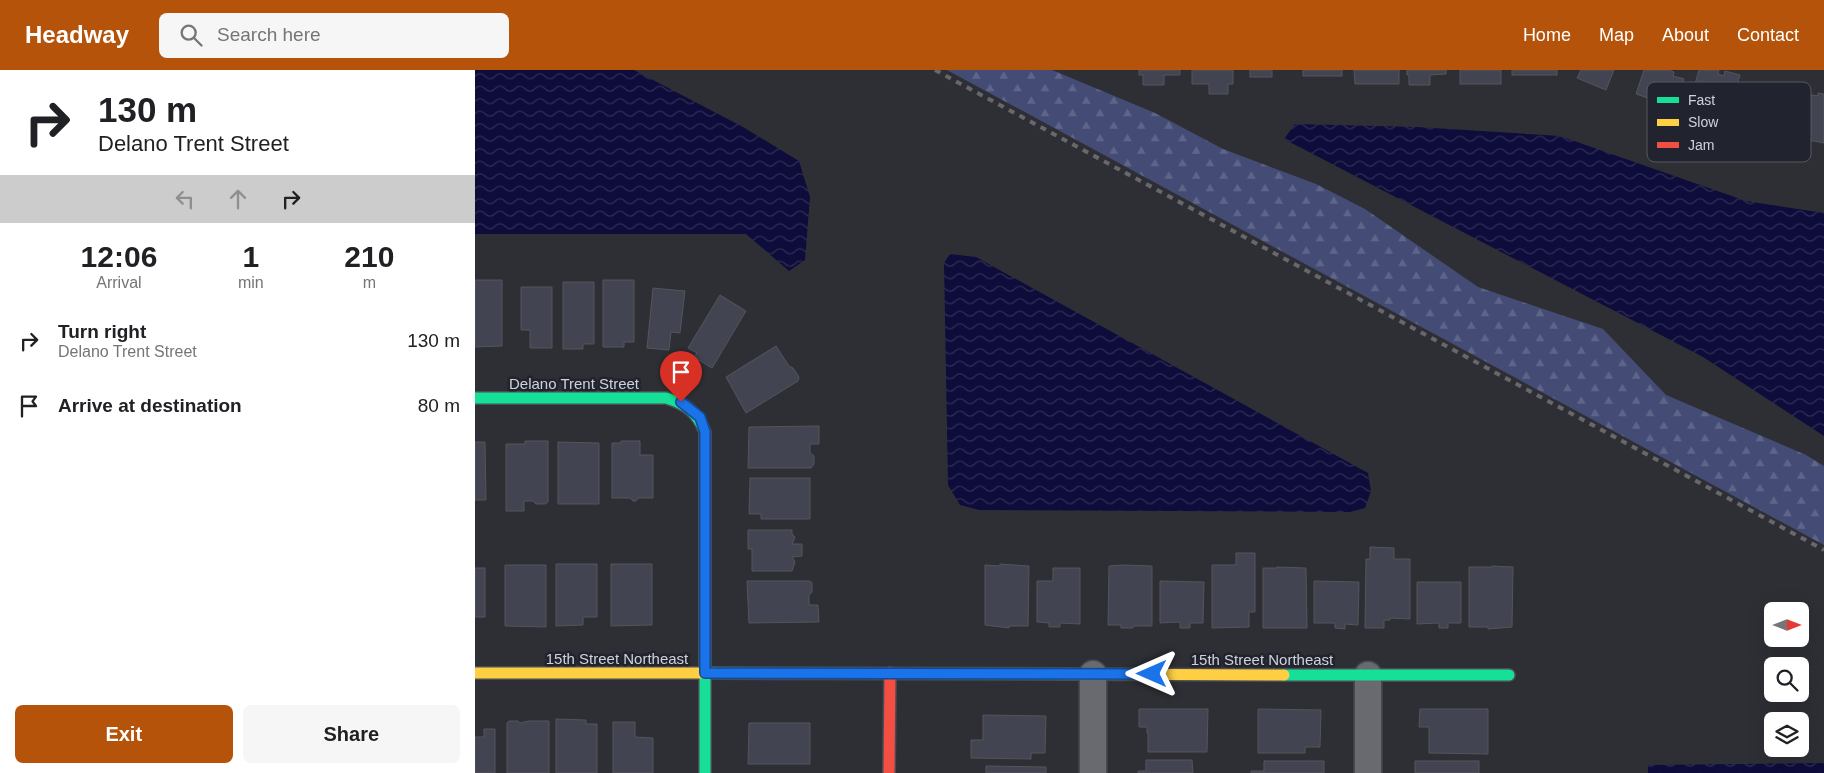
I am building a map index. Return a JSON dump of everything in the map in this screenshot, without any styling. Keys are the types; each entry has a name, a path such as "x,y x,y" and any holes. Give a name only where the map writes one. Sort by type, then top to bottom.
{"street":[{"name":"Delano Trent Street","path":"475,398 666,398 681,402 700,417 705,432 705,773"},
{"name":"15th Street Northeast","path":"475,673 1509,675"},
{"path":"889,773 890,673"},
{"path":"1093,674 1093,773"},
{"path":"1368,675 1369,773"}],"green space":[{"path":"947,70 1052,70 1155,113 1223,149 1316,184 1365,209 1478,287 1603,329 1666,395 1806,455 1824,466 1824,545"}],"water":[{"path":"475,70 634,70 743,127 799,161 810,197 805,260 789,271 746,234 475,234"},
{"path":"1295,124 1417,127 1560,136 1746,201 1824,213 1824,436 1703,357 1284,139"},
{"path":"950,254 976,257 1368,473 1371,491 1365,508 1350,512 979,510 960,505 948,485 944,263"},
{"path":"1824,763 1824,773 1648,773 1648,765"}],"building":[{"path":"1139,70 1180,70 1180,75 1164,75 1164,85 1143,85 1143,75 1139,75"},
{"path":"1192,70 1233,70 1233,84 1228,84 1228,94 1209,94 1209,84 1192,84"},
{"path":"1250,70 1272,70 1272,77 1250,77"},
{"path":"1303,70 1342,70 1342,76 1303,76"},
{"path":"1354,70 1399,70 1399,84 1355,84"},
{"path":"1407,70 1446,70 1446,74 1430,75 1430,85 1409,85"},
{"path":"1460,70 1501,70 1501,84 1460,84"},
{"path":"1512,70 1557,70 1557,75 1512,75"},
{"path":"1581,70 1614,70 1606,90 1577,78"},
{"path":"1644,70 1668,70 1674,72 1673,76 1684,79 1683,82 1647,82 1647,98 1636,94"},
{"path":"1699,70 1719,70 1718,74 1724,76 1725,71 1740,75 1738,82 1695,82"},
{"path":"1818,93 1824,94 1824,143 1811,141 1811,95 1818,96"},
{"path":"475,280 502,280 502,346 475,347"},
{"path":"603,280 634,280 634,342 624,342 624,347 603,347"},
{"path":"563,282 594,282 594,344 583,344 583,349 563,349"},
{"path":"521,287 552,287 552,348 530,348 530,330 521,330"},
{"path":"653,288 685,291 680,333 671,332 669,350 647,348"},
{"path":"720,295 746,311 712,368 694,357 697,353 688,348"},
{"path":"776,346 799,377 798,381 746,413 726,377"},
{"path":"819,426 819,444 810,444 810,453 814,456 814,464 811,468 748,468 749,427"},
{"path":"525,441 548,441 548,502 536,504 533,501 524,501 524,511 506,511 506,444 525,444"},
{"path":"621,441 640,441 640,455 653,455 653,498 638,498 636,501 633,501 630,498 612,498 612,443 621,443"},
{"path":"475,442 485,442 486,500 475,500"},
{"path":"558,442 599,443 599,504 558,504"},
{"path":"750,478 810,478 810,519 761,519 761,514 749,514"},
{"path":"748,530 792,530 792,534 795,537 792,544 802,544 802,556 792,557 795,562 792,571 752,571 752,549 748,549"},
{"path":"1370,547 1394,548 1394,559 1410,559 1410,619 1390,618 1390,620 1384,620 1384,628 1365,628 1366,559 1370,559"},
{"path":"1236,553 1255,553 1255,612 1249,612 1249,627 1212,628 1212,565 1236,565"},
{"path":"556,564 597,564 597,617 583,617 583,625 556,626"},
{"path":"611,564 652,564 652,625 611,626"},
{"path":"1000,564 1029,566 1028,626 1009,626 1009,628 985,625 985,565 1000,566"},
{"path":"505,565 546,565 546,627 505,626"},
{"path":"1109,566 1152,566 1152,626 1121,628 1121,625 1108,625"},
{"path":"1469,567 1513,567 1512,627 1488,629 1488,627 1469,627"},
{"path":"475,568 485,568 485,617 475,617"},
{"path":"1053,568 1080,568 1080,624 1060,623 1060,627 1049,627 1049,623 1037,622 1037,581 1053,581"},
{"path":"1263,568 1306,568 1307,628 1263,628"},
{"path":"747,581 810,581 812,583 812,592 809,595 809,605 818,605 819,622 749,623"},
{"path":"1160,581 1204,582 1203,623 1190,623 1190,628 1180,628 1180,622 1160,623"},
{"path":"1314,581 1359,582 1358,625 1345,624 1345,629 1335,628 1335,623 1314,623"},
{"path":"1417,582 1461,582 1461,623 1448,623 1448,628 1439,628 1439,623 1417,624"},
{"path":"1139,709 1208,709 1207,752 1148,752 1147,727 1139,727"},
{"path":"1258,709 1321,710 1320,747 1305,747 1305,753 1258,753"},
{"path":"1420,709 1488,709 1488,754 1429,753 1429,727 1419,727"},
{"path":"983,715 1046,716 1045,753 1031,753 1031,759 971,758 971,740 983,740"},
{"path":"556,719 586,720 586,724 597,724 597,773 556,773"},
{"path":"509,721 518,721 520,723 549,721 549,773 507,773 507,723"},
{"path":"613,722 635,722 635,737 653,738 653,773 613,773"},
{"path":"749,723 810,723 810,764 748,764"},
{"path":"484,729 495,729 495,773 475,773 475,737 484,737"},
{"path":"1146,760 1192,760 1193,773 1138,773 1138,771 1146,771"},
{"path":"1264,761 1324,761 1324,773 1251,773 1251,771 1264,771"},
{"path":"1415,761 1479,761 1479,773 1415,773"},
{"path":"986,766 1046,767 1046,773 986,773"}],"railway":[{"path":"935,70 1824,550"}],"traffic: fast":[{"path":"475,398 666,398 685,406 702,425 705,432 705,773"},
{"path":"713,673 1064,674"},
{"path":"1284,675 1509,675"}],"traffic: slow":[{"path":"475,673 713,673"},
{"path":"1064,674 1284,675"}],"traffic: jam":[{"path":"889,773 890,673"}],"route":[{"path":"681,402 700,417 705,432 705,673 1152,674"}]}
